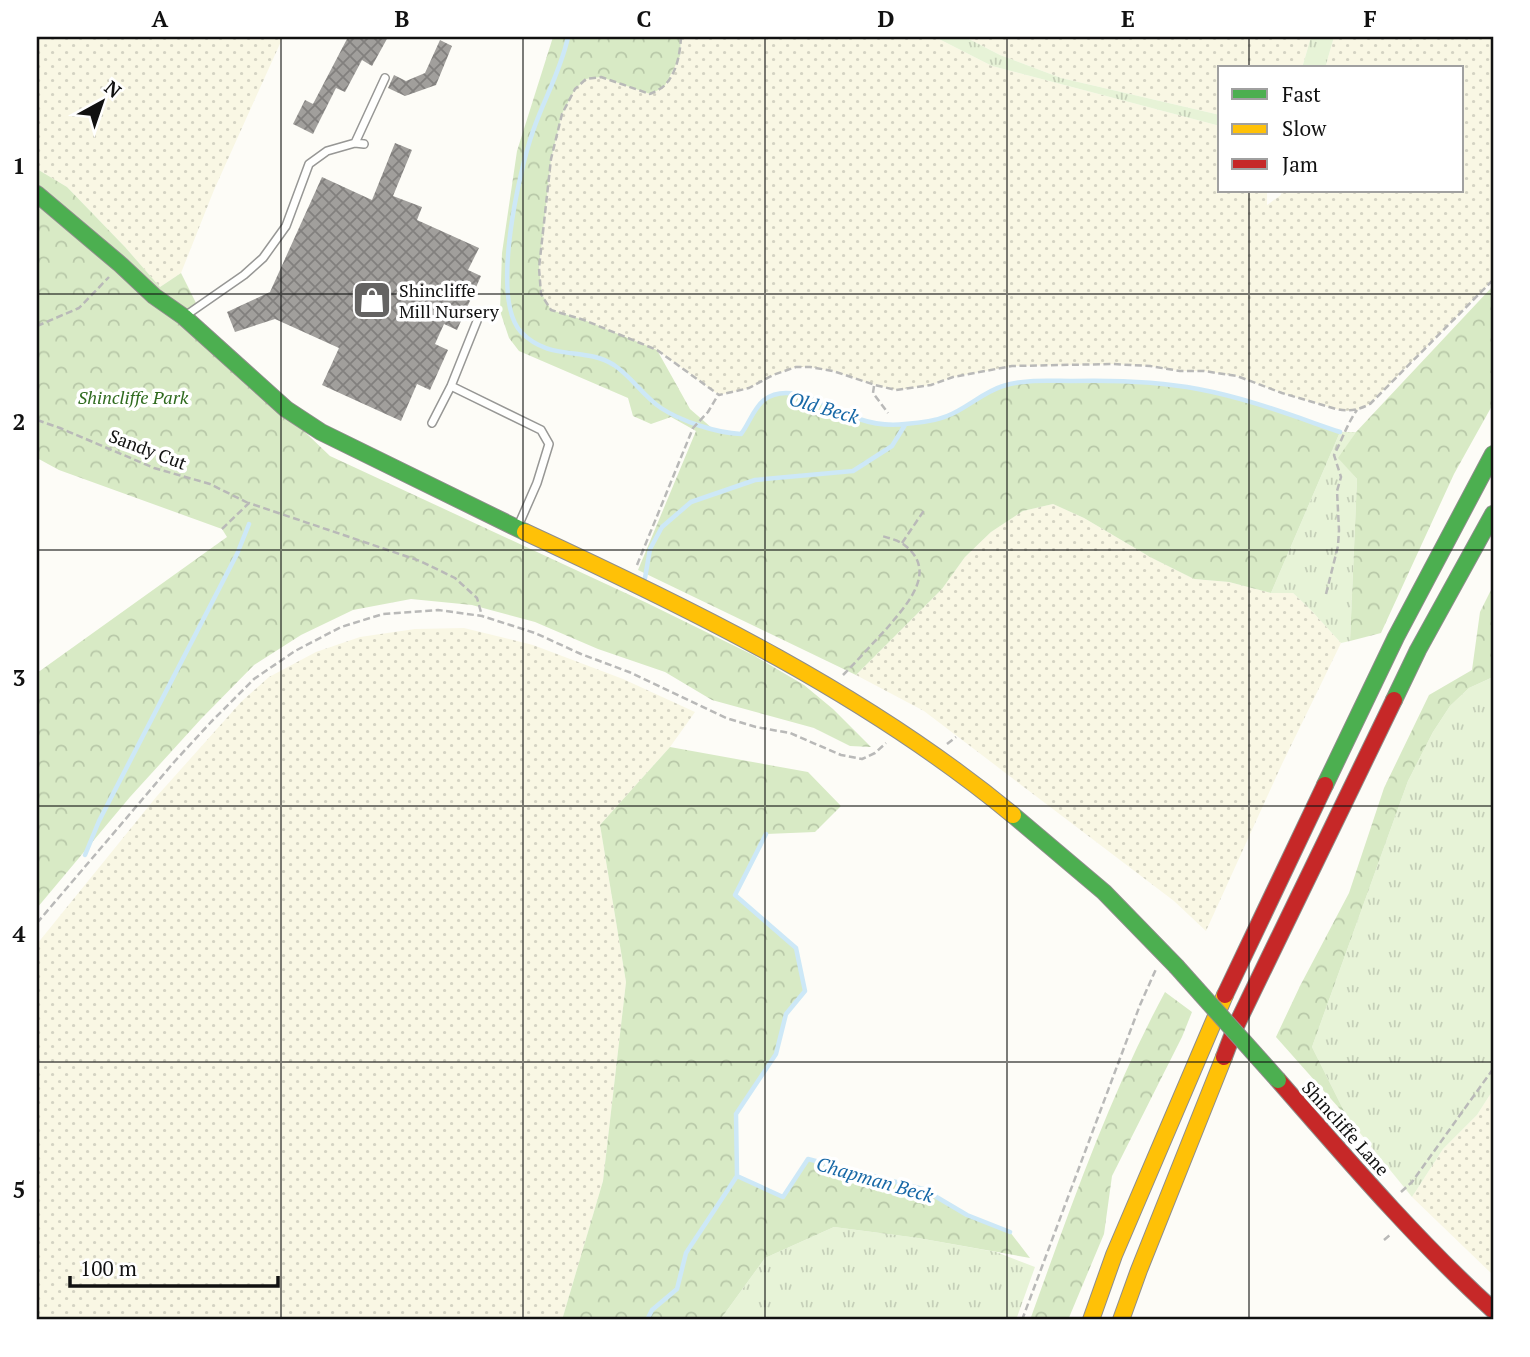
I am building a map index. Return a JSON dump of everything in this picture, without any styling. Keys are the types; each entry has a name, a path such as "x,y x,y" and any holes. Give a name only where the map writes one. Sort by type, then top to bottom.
{"main road":[{"name":"Shincliffe Lane","path":"37,194 154,296 184,317 286,409 321,432 629,580 775,656 897,730 994,799 1104,892 1171,960 1388,1205 1471,1291 1493,1310"},
{"path":"1091,1320 1114,1255 1217,1012 1396,637 1493,454"},
{"path":"1121,1320 1235,1028 1418,650 1493,514"}],"lane":[{"path":"184,317 244,275 263,258 286,226 309,164 327,151 359,144 385,78"},
{"path":"432,423 451,386 477,321"},
{"path":"451,386 541,430 549,444 537,483 517,528"}],"path":[{"path":"681,37 680,56 664,87 650,94 601,77 586,79 575,89 562,114 551,159 539,268 541,294 551,310 584,320 657,351 719,395 749,388 796,367 833,371 896,390 912,389 953,377 1012,366 1112,364 1237,376 1336,410 1357,410 1370,404 1493,279"},
{"path":"37,326 79,308 121,265"},
{"path":"875,385 873,393 888,413"},
{"path":"629,580 693,428 719,395"},
{"path":"1325,594 1338,546 1337,491 1341,477 1334,455 1349,420 1357,410"},
{"name":"Sandy Cut","path":"37,420 155,468 210,484 249,503 432,566 455,578 477,598 482,616"},
{"path":"222,529 249,503"},
{"path":"902,543 925,509"},
{"path":"831,688 908,603 918,584 920,568 912,554 902,543 882,536"},
{"path":"37,923 167,771 254,679 295,652 341,627 383,614 439,610 482,616 535,633 629,672 726,718 790,733 841,755 862,759 875,753 892,739 897,730"},
{"path":"1022,1320 1140,1005 1153,974 1171,960"},
{"path":"1388,1205 1412,1182 1493,1069"}],"shaded area":[{"path":"37,37 283,37 214,190 181,273 160,287 67,187 37,169"},
{"path":"681,37 935,37 992,66 1218,125 1218,192 1267,192 1267,205 1282,192 1464,192 1464,66 1326,66 1334,37 1493,37 1493,280 1370,404 1357,410 1336,409 1237,376 1112,364 1012,366 953,377 931,385 896,390 833,371 796,367 749,388 719,395 657,350 584,320 551,310 542,294 539,268 551,159 562,114 575,89 586,79 601,77 650,94 680,56"},
{"path":"965,37 1311,37 1303,66 1218,66 1218,115 1061,78 1000,55"},
{"path":"1053,504 1084,518 1194,579 1229,582 1271,593 1293,593 1341,643 1206,931 1174,901 924,711 856,675 942,589 965,557 991,532 1023,511"},
{"path":"464,628 533,645 623,679 695,712 670,747 600,825 626,982 603,1181 562,1320 37,1320 37,944 157,796 241,702 269,677 316,652 360,637 415,629"},
{"path":"1493,1090 1493,1275 1412,1197 1443,1149 1477,1115"}],"green space":[{"path":"553,37 681,37 680,56 664,87 650,94 601,77 586,79 575,89 562,114 551,159 539,268 542,294 551,310 584,320 657,350 690,409 713,429 728,434 741,434 760,403 775,394 799,395 865,421 900,425 947,416 1003,386 1045,381 1134,382 1198,389 1252,402 1340,432 1271,593 1229,582 1194,579 1084,518 1053,504 1023,511 991,532 965,557 942,589 856,675 638,570 696,431 671,417 651,424 633,416 628,398 519,351 509,338 500,311 502,253 517,151"},
{"path":"935,37 965,37 1000,55 1061,78 1218,115 1218,125 992,66"},
{"path":"1311,37 1334,37 1326,66 1303,66"},
{"name":"Shincliffe Park","path":"37,169 67,187 160,287 181,273 198,307 185,317 330,456 753,655 804,685 871,747 850,746 814,728 712,700 665,672 598,649 535,622 472,605 411,599 353,610 301,635 254,665 130,797 37,908 37,673 227,537 222,529 59,470 37,458"},
{"path":"1493,286 1493,404 1454,474 1381,633 1350,641 1357,479 1338,458 1356,432"},
{"path":"1340,432 1356,432 1339,458 1357,479 1350,641 1341,643 1293,593 1271,593"},
{"path":"1493,586 1493,677 1469,688 1450,706 1433,732 1408,781 1312,1047 1347,1117 1276,1037 1349,893 1384,788 1429,695 1472,670 1480,612"},
{"path":"1493,677 1493,1090 1477,1115 1443,1149 1412,1197 1347,1117 1312,1047 1408,781 1433,732 1450,706 1469,688"},
{"path":"670,747 808,772 841,806 815,832 766,834 735,894 796,948 805,991 786,1014 775,1054 736,1114 737,1176 783,1197 808,1159 923,1189 967,1215 1010,1232 1030,1258 918,1238 834,1227 765,1258 720,1320 562,1320 603,1181 626,982 600,825"},
{"path":"1165,992 1192,1012 1112,1176 1104,1234 1068,1320 1030,1320 1108,1112"},
{"path":"834,1227 996,1252 1035,1267 1016,1320 720,1320 765,1258"}],"building":[{"path":"348,37 388,37 372,66 362,60 345,92 336,88 313,134 293,124 305,100 313,104"},
{"path":"440,40 452,46 436,85 405,96 388,88 394,75 406,81 425,73"},
{"name":"Shincliffe Mill Nursery","path":"395,143 412,150 393,196 422,207 417,220 479,248 468,270 481,276 457,330 444,324 435,344 448,350 430,390 417,384 401,421 322,385 339,348 275,319 235,332 227,312 270,292 322,177 372,200"}],"waterway":[{"name":"Old Beck","path":"568,37 533,131 515,203 507,264 512,316 521,332 544,347 603,359 614,365 669,413 710,429 741,434 764,400 775,394 787,393 811,399 865,421 899,425 942,418 988,392 1019,382 1119,381 1166,384 1234,397 1340,432"},
{"path":"645,578 650,549 662,527 691,502 755,480 853,471 892,446 905,425"},
{"path":"85,855 99,821 237,554 249,524"},
{"name":"Chapman Beck","path":"766,834 735,895 796,948 805,991 786,1014 776,1054 736,1114 737,1176 783,1197 808,1159 923,1189 967,1215 1010,1232"},
{"path":"647,1320 652,1310 677,1289 686,1253 737,1176"}],"traffic: fast":[{"path":"37,194 154,296 184,317 286,409 321,432 525,532"},
{"path":"1325,785 1396,637 1493,454"},
{"path":"1394,700 1418,650 1493,514"},
{"path":"1013,815 1104,892 1176,966"},
{"path":"1176,966 1278,1080"}],"traffic: slow":[{"path":"525,532 653,593 779,658 900,731 1013,815"},
{"path":"1091,1320 1114,1255 1225,995"},
{"path":"1121,1320 1224,1057"}],"traffic: jam":[{"path":"1224,1057 1235,1028 1394,700"},
{"path":"1225,995 1325,785"},
{"path":"1278,1080 1409,1227 1493,1310"}],"place":[{"name":"Shincliffe Mill Nursery","path":"372,300"}]}
